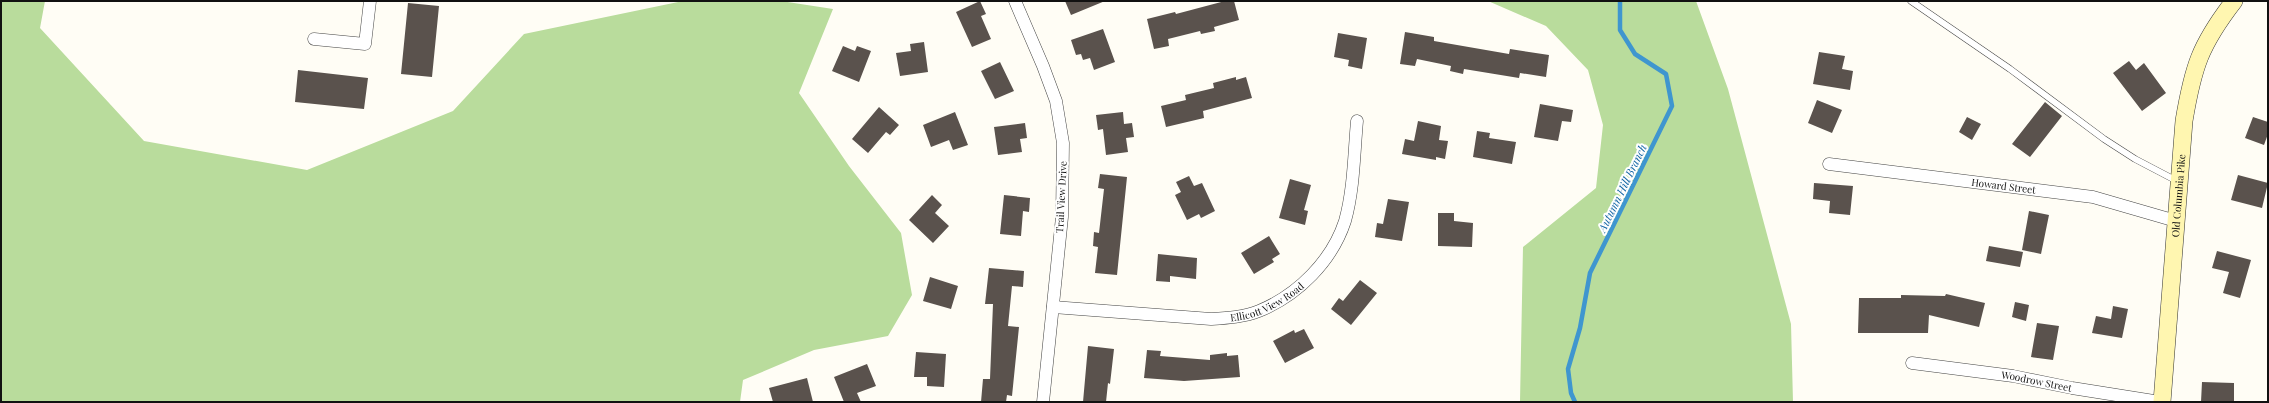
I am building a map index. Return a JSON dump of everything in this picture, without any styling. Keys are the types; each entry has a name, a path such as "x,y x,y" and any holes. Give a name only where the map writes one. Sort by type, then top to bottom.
{"street":[{"path":"314,39 365,44 370,1"},
{"name":"Trail View Drive","path":"1014,1 1043,66 1056,101 1063,143 1062,217 1043,402"},
{"name":"Old Columbia Pike","path":"2161,402 2184,121 2192,78 2201,51 2217,23 2234,1"},
{"name":"Ellicott View Road","path":"1053,307 1211,319 1235,317 1258,312 1279,301 1302,285 1320,266 1334,245 1342,227 1350,199 1357,120"},
{"name":"Howard Street","path":"1829,164 2092,197 2176,221"},
{"name":"Woodrow Street","path":"1912,363 2013,376 2072,388 2161,402"}],"lane":[{"path":"1911,1 2010,69 2104,139 2135,159 2179,182"}],"green space":[{"path":"1,1 45,1 40,28 144,141 307,170 453,111 524,34 683,1 781,1 833,9 799,93 849,166 901,233 912,295 888,336 814,350 743,380 740,402 1,402"},
{"path":"1488,1 1696,1 1728,89 1791,324 1793,402 1520,402 1523,247 1596,188 1603,125 1588,70 1546,26"}],"building":[{"path":"980,1 986,14 981,16 991,39 972,47 956,12"},
{"path":"1065,1 1105,1 1071,15"},
{"path":"1225,1 1234,1 1239,20 1214,27 1215,31 1201,34 1200,31 1168,39 1169,46 1154,49 1147,19 1175,12 1176,14"},
{"path":"408,3 439,6 432,77 401,74"},
{"path":"1103,29 1115,62 1094,70 1090,58 1083,60 1081,54 1076,55 1071,40"},
{"path":"1405,32 1434,37 1434,41 1509,54 1510,49 1549,55 1546,77 1520,73 1519,78 1464,69 1463,74 1450,71 1451,66 1417,59 1415,66 1400,64"},
{"path":"1338,33 1367,38 1362,69 1348,66 1349,60 1334,57"},
{"path":"924,42 928,72 900,76 896,53 911,51 910,44"},
{"path":"843,46 855,51 857,46 871,51 859,82 832,71"},
{"path":"1819,52 1845,56 1842,69 1853,71 1850,90 1813,84"},
{"path":"2129,61 2136,70 2144,63 2166,93 2142,111 2113,73"},
{"path":"1000,62 1014,91 995,99 981,71"},
{"path":"298,70 368,78 364,109 295,102"},
{"path":"1236,77 1236,80 1246,77 1252,98 1203,111 1204,118 1166,127 1161,106 1186,100 1185,95 1214,88 1213,83"},
{"path":"1817,100 1842,110 1832,133 1808,123"},
{"path":"2045,102 2062,116 2030,157 2012,144"},
{"path":"1540,104 1573,110 1571,122 1562,121 1558,141 1534,137"},
{"path":"879,107 899,125 890,135 886,132 868,153 852,139"},
{"path":"955,112 968,145 953,150 949,140 931,147 923,125"},
{"path":"1123,112 1124,124 1132,123 1134,137 1126,138 1128,152 1106,155 1103,129 1098,130 1096,115"},
{"path":"1967,117 1981,124 1972,140 1959,132"},
{"path":"2253,117 2268,122 2268,134 2264,145 2245,138"},
{"path":"1418,121 1441,126 1439,140 1448,141 1445,159 1436,157 1436,160 1402,154 1405,139 1414,141"},
{"path":"1025,123 1027,138 1020,139 1022,152 998,155 994,127"},
{"path":"1477,131 1490,133 1489,138 1516,142 1512,164 1473,157"},
{"path":"1100,174 1127,177 1117,275 1095,273 1098,247 1093,246 1094,232 1099,233 1104,189 1098,188"},
{"path":"2238,175 2268,183 2262,208 2231,200"},
{"path":"1189,176 1194,186 1202,183 1215,211 1201,218 1199,214 1187,220 1175,195 1181,192 1176,182"},
{"path":"1290,179 1311,185 1304,210 1308,211 1305,225 1279,218"},
{"path":"1814,183 1853,186 1850,215 1829,213 1830,201 1813,199"},
{"path":"932,195 942,205 935,213 949,226 933,243 909,220"},
{"path":"1004,195 1030,198 1029,212 1023,211 1021,236 1000,234"},
{"path":"1388,199 1409,202 1402,241 1375,237 1377,223 1383,224"},
{"path":"2029,211 2049,215 2041,254 2022,250"},
{"path":"1438,213 1454,213 1454,221 1473,223 1472,247 1438,246"},
{"path":"1269,236 1280,254 1272,259 1274,262 1254,274 1241,253"},
{"path":"1989,246 2023,252 2020,267 1986,261"},
{"path":"2217,251 2251,260 2240,298 2223,293 2229,272 2212,268"},
{"path":"1158,254 1197,258 1196,279 1170,276 1170,282 1156,281"},
{"path":"989,268 1024,271 1023,287 1012,286 1008,326 1019,327 1012,396 1007,395 1006,402 981,402 983,379 990,379 993,304 985,304"},
{"path":"930,277 958,286 951,309 923,301"},
{"path":"1360,280 1377,293 1351,325 1331,309 1339,298 1343,301"},
{"path":"1946,294 1985,303 1979,327 1929,315 1928,333 1858,333 1859,298 1901,298 1901,295 1945,296"},
{"path":"2015,302 2029,305 2026,321 2012,317"},
{"path":"2113,306 2128,309 2122,338 2092,333 2096,316 2111,319"},
{"path":"2037,323 2059,326 2053,360 2031,357"},
{"path":"1304,329 1314,348 1285,363 1273,341 1294,330 1295,333"},
{"path":"1088,346 1114,349 1110,384 1108,383 1106,402 1083,402"},
{"path":"1147,350 1161,351 1160,356 1210,360 1210,355 1227,353 1227,356 1238,355 1240,377 1184,381 1144,378"},
{"path":"916,352 946,354 944,387 927,386 927,377 914,377"},
{"path":"867,364 876,386 857,393 861,402 844,402 834,377"},
{"path":"807,378 813,402 773,402 769,388"},
{"path":"2202,382 2234,383 2234,402 2201,402"}],"waterway":[{"name":"Autumn Hill Branch","path":"1575,402 1571,393 1568,369 1580,328 1590,273 1672,106 1666,74 1635,54 1620,30 1620,1"}]}
